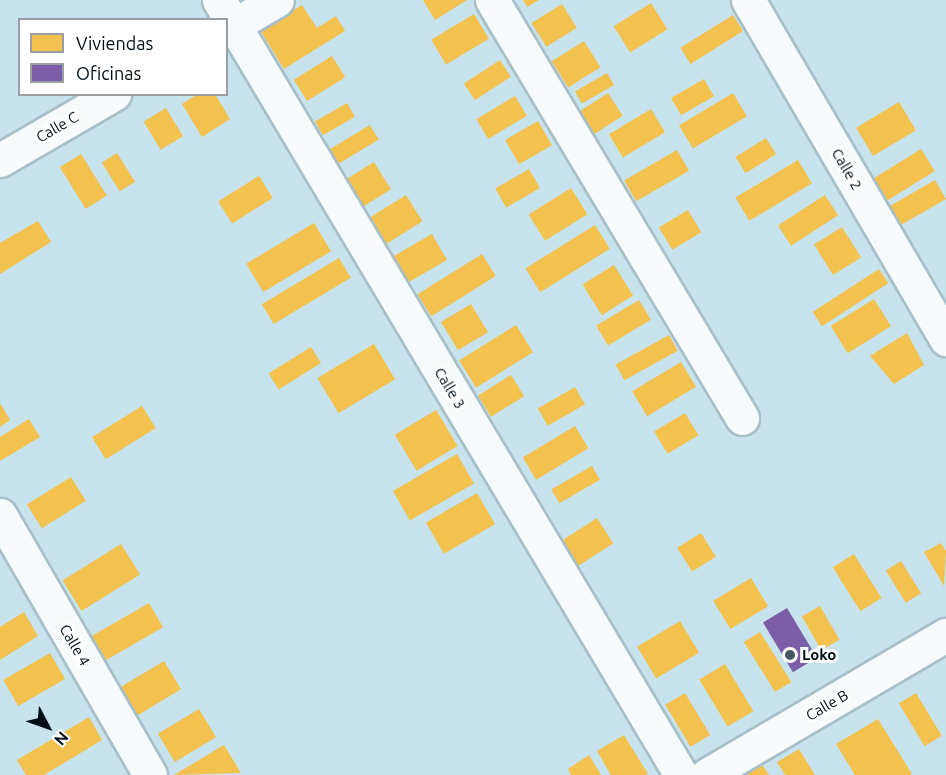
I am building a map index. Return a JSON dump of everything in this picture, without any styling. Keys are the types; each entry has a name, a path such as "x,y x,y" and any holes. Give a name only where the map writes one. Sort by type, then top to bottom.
{"street":[{"path":"228,18 277,0"},
{"path":"492,0 742,418"},
{"name":"Calle 2","path":"748,0 946,339"},
{"name":"Calle 3","path":"228,22 681,775"},
{"name":"Calle C","path":"0,160 111,96"},
{"name":"Calle 4","path":"0,515 150,775"},
{"name":"Calle B","path":"707,775 946,635"}],"building: Viviendas":[{"path":"423,0 467,0 435,20"},
{"path":"523,0 539,0 527,7"},
{"path":"651,3 667,29 630,53 614,26"},
{"path":"562,4 577,28 546,47 531,23"},
{"path":"302,5 317,28 336,16 345,31 284,69 260,30"},
{"path":"474,14 489,39 446,65 431,40"},
{"path":"733,15 743,31 690,64 680,48"},
{"path":"584,41 600,67 568,87 552,61"},
{"path":"332,56 345,77 307,101 294,80"},
{"path":"500,60 511,77 475,100 464,83"},
{"path":"607,73 614,85 582,104 575,92"},
{"path":"704,79 714,96 681,115 671,98"},
{"path":"608,93 623,116 593,135 578,113"},
{"path":"733,93 747,116 693,149 679,125"},
{"path":"195,96 216,96 230,119 202,137 182,104"},
{"path":"515,96 527,116 488,139 476,119"},
{"path":"899,102 916,130 873,156 856,128"},
{"path":"347,103 355,117 323,135 315,122"},
{"path":"166,108 183,136 161,150 144,121"},
{"path":"651,109 665,132 623,157 609,134"},
{"path":"538,121 552,145 519,164 505,140"},
{"path":"370,125 379,140 338,164 330,149"},
{"path":"766,138 776,154 746,173 735,157"},
{"path":"921,149 935,171 883,203 869,181"},
{"path":"677,150 689,171 636,201 624,180"},
{"path":"117,153 135,182 120,191 102,163"},
{"path":"81,154 107,196 86,209 60,167"},
{"path":"798,160 812,183 749,221 735,198"},
{"path":"374,162 391,189 362,207 345,180"},
{"path":"529,169 540,188 506,208 495,188"},
{"path":"259,176 273,198 232,223 218,201"},
{"path":"935,180 946,199 898,227 887,208"},
{"path":"571,188 587,214 545,241 529,214"},
{"path":"406,195 422,221 384,245 368,219"},
{"path":"825,195 838,215 791,246 778,225"},
{"path":"688,210 701,232 672,250 659,228"},
{"path":"38,221 51,242 0,274 0,243"},
{"path":"314,223 331,251 263,292 246,264"},
{"path":"595,225 610,249 540,292 525,268"},
{"path":"842,227 861,258 833,275 814,244"},
{"path":"432,234 447,260 407,283 392,257"},
{"path":"482,254 496,276 431,316 418,294"},
{"path":"339,258 351,278 274,324 262,304"},
{"path":"614,265 633,296 602,315 583,285"},
{"path":"879,269 888,283 822,326 813,312"},
{"path":"874,299 891,326 848,353 831,326"},
{"path":"639,300 651,320 608,345 596,326"},
{"path":"471,304 488,332 458,350 441,322"},
{"path":"516,325 533,352 476,388 459,361"},
{"path":"907,333 924,365 894,384 870,356"},
{"path":"669,335 678,351 624,380 616,365"},
{"path":"374,344 395,379 339,413 317,378"},
{"path":"311,347 321,363 279,390 269,373"},
{"path":"681,362 696,387 647,416 632,391"},
{"path":"511,375 524,396 491,417 478,396"},
{"path":"575,387 585,404 548,426 538,408"},
{"path":"0,403 10,420 0,427"},
{"path":"142,406 156,428 106,459 92,437"},
{"path":"436,410 458,446 416,471 395,435"},
{"path":"685,413 698,435 668,454 654,432"},
{"path":"29,419 40,437 0,461 0,437"},
{"path":"575,426 588,448 536,480 523,457"},
{"path":"457,454 474,483 410,520 393,491"},
{"path":"592,466 600,480 559,503 551,489"},
{"path":"71,477 86,501 42,528 27,505"},
{"path":"477,493 495,524 444,554 426,522"},
{"path":"597,518 613,543 578,566 562,541"},
{"path":"701,533 716,557 692,572 677,548"},
{"path":"941,543 946,551 944,586 924,552"},
{"path":"121,544 140,575 82,611 62,581"},
{"path":"854,554 882,598 860,611 833,567"},
{"path":"901,561 921,593 906,603 886,571"},
{"path":"751,578 768,606 730,629 713,601"},
{"path":"149,603 163,627 106,660 92,636"},
{"path":"820,606 840,640 821,650 802,616"},
{"path":"24,612 38,636 0,660 0,627"},
{"path":"680,621 699,653 656,678 637,647"},
{"path":"760,632 791,682 775,692 744,642"},
{"path":"50,653 65,679 18,706 3,680"},
{"path":"164,661 181,689 136,716 119,688"},
{"path":"725,664 753,711 728,727 699,679"},
{"path":"685,693 710,735 691,747 665,705"},
{"path":"916,693 942,736 925,746 899,703"},
{"path":"199,709 216,737 175,762 158,734"},
{"path":"89,717 102,740 44,775 26,775 17,760"},
{"path":"878,719 912,774 855,775 836,744"},
{"path":"624,735 648,774 611,775 597,751"},
{"path":"224,745 241,773 174,775"},
{"path":"799,749 815,775 785,775 777,762"},
{"path":"589,755 601,775 571,775 568,769"},
{"path":"761,763 769,775 742,775"}],"building: Oficinas":[{"path":"787,608 817,658 793,672 763,622"}],"place":[{"name":"Loko","path":"790,655"}]}
